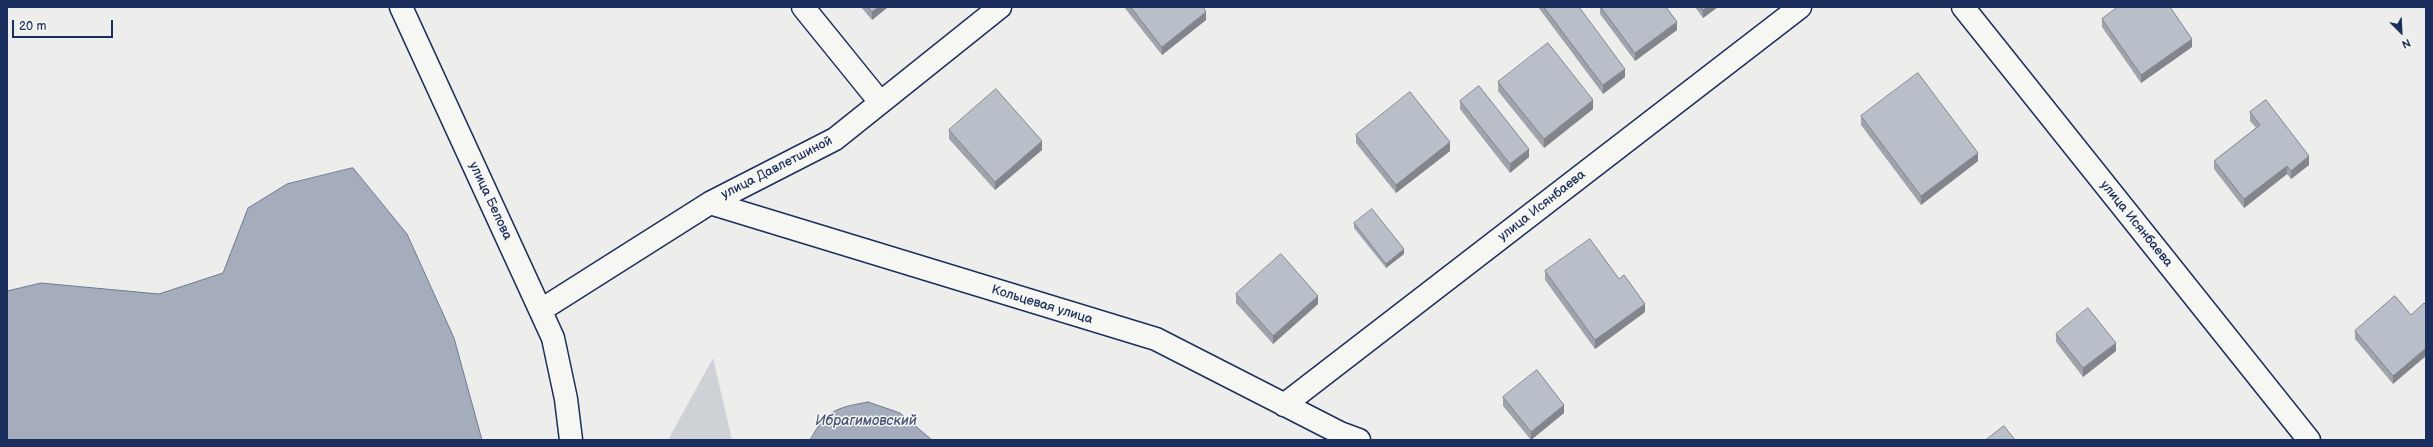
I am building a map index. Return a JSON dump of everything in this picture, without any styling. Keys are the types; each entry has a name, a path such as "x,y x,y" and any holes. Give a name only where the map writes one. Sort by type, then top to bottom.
{"street":[{"name":"улица Белова","path":"401,7 553,338 566,399 571,440"},
{"path":"803,7 880,102"},
{"name":"улица Давлетшиной","path":"540,310 710,203 836,139 880,102 1000,7"},
{"name":"улица Исянбаева","path":"1284,405 1800,7"},
{"name":"улица Исянбаева","path":"1964,7 2309,440"},
{"name":"Кольцевая улица","path":"710,203 1156,339 1340,433 1359,440"}],"shaded area":[{"path":"713,358 732,440 668,440"}],"water":[{"path":"353,168 407,234 454,338 482,440 7,440 7,291 41,283 159,294 223,273 248,208 287,184"},
{"name":"Ибрагимовский","path":"868,402 900,413 932,440 810,440 822,422 833,412 847,406"}],"building":[{"path":"868,7 878,7 872,12"},
{"path":"1131,7 1203,7 1206,12 1162,47"},
{"path":"1544,7 1579,7 1625,69 1603,85"},
{"path":"1601,7 1666,7 1677,22 1635,53"},
{"path":"2118,7 2170,7 2192,39 2141,75 2102,19"},
{"path":"1548,43 1593,100 1544,139 1498,82"},
{"path":"1918,73 1978,153 1921,196 1861,116"},
{"path":"1479,86 1529,149 1510,164 1460,101"},
{"path":"996,89 1042,141 995,182 949,130"},
{"path":"1410,92 1450,142 1396,185 1356,135"},
{"path":"2266,100 2309,156 2291,171 2287,166 2244,199 2214,161 2260,125 2250,112"},
{"path":"1372,209 1404,249 1386,264 1354,223"},
{"path":"1590,239 1619,279 1624,275 1645,304 1595,340 1545,271"},
{"path":"1281,254 1318,296 1273,336 1236,294"},
{"path":"2395,296 2411,315 2424,303 2426,305 2426,348 2393,376 2355,331"},
{"path":"2088,308 2116,343 2083,368 2056,334"},
{"path":"1537,370 1564,405 1531,432 1503,397"},
{"path":"2004,426 2015,440 1986,440"}]}
